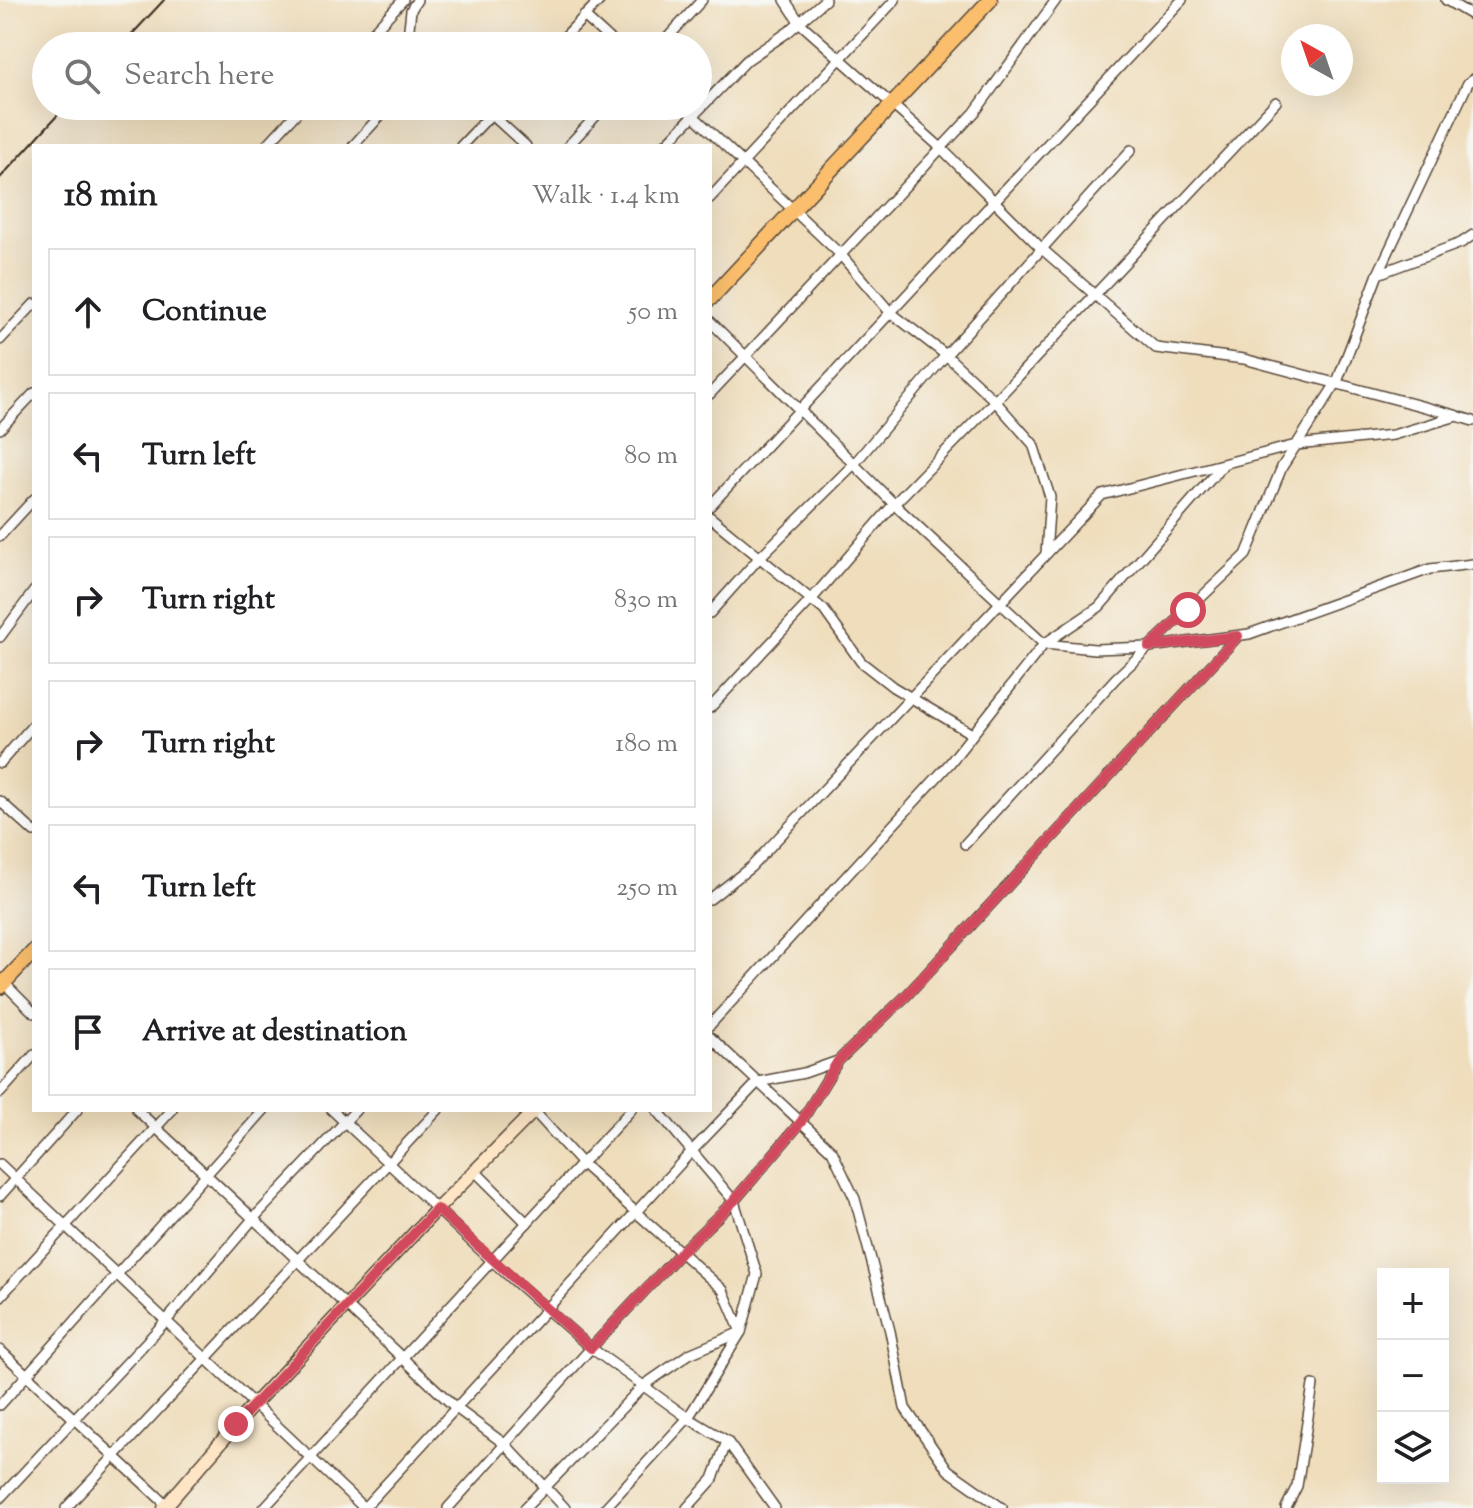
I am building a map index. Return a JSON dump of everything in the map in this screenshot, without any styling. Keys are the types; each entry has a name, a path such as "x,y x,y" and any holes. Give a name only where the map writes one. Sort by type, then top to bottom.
{"main road":[{"path":"712,297 990,0"},
{"path":"1,983 32,953"}],"street":[{"path":"373,32 403,0"},
{"path":"409,32 411,10 417,0"},
{"path":"569,32 600,0"},
{"path":"673,32 702,0"},
{"path":"785,0 800,23 941,148 1042,249 1156,348 1244,359 1473,421"},
{"path":"712,96 747,60 800,23 825,0"},
{"path":"712,196 895,0"},
{"path":"712,392 975,112 1056,0"},
{"path":"712,504 1182,0"},
{"path":"1446,0 1473,16"},
{"path":"584,16 602,32"},
{"path":"965,844 1116,678 1246,555 1282,467 1337,382 1378,274 1436,147 1468,83 1473,79"},
{"path":"712,706 811,600 894,504 1276,102"},
{"path":"268,144 290,120"},
{"path":"355,144 376,120"},
{"path":"463,144 485,120"},
{"path":"498,120 524,144"},
{"path":"570,144 592,120"},
{"path":"666,144 689,120"},
{"path":"699,120 840,254 890,312 946,355 995,401 1033,444 1050,497 1046,554"},
{"path":"712,611 759,558 854,464 946,355 1131,150"},
{"path":"1378,274 1461,243 1473,235"},
{"path":"0,340 32,306"},
{"path":"712,323 894,504 1044,644 1095,649 1149,647 1249,634 1430,569 1473,564"},
{"path":"0,429 32,395"},
{"path":"712,897 751,867 1102,495 1296,445 1393,435 1457,416"},
{"path":"712,1023 950,763 1044,644 1099,607 1224,464"},
{"path":"0,536 32,501"},
{"path":"712,519 824,610 861,662 910,698 972,734"},
{"path":"0,637 32,594"},
{"path":"448,1508 591,1348 681,1252 734,1201 801,1122 838,1061 906,996 1238,636"},
{"path":"0,763 32,726"},
{"path":"0,801 32,830"},
{"path":"1,983 32,1011"},
{"path":"712,1039 832,1151 855,1199 890,1331 905,1408 948,1470 1002,1508"},
{"path":"0,1093 32,1057"},
{"path":"0,1164 364,1508 758,1082 804,1073 838,1061"},
{"path":"0,1196 75,1112"},
{"path":"139,1112 456,1408 506,1445 565,1508"},
{"path":"0,1297 170,1112"},
{"path":"0,1405 262,1112"},
{"path":"334,1112 492,1261 591,1348 688,1418 727,1441 775,1508"},
{"path":"0,1498 166,1321 253,1219 354,1112"},
{"path":"66,1508 436,1112"},
{"path":"0,1350 167,1507 254,1404 437,1209 533,1112"},
{"path":"537,1112 582,1164 723,1290 741,1332"},
{"path":"264,1508 629,1112"},
{"path":"605,1508 688,1418 741,1332 757,1274 734,1201 659,1112"},
{"path":"475,1171 527,1223"},
{"path":"525,1508 643,1386 689,1354 741,1332"},
{"path":"1286,1508 1297,1486 1313,1385"},
{"path":"687,1508 713,1479 727,1441"}],"railway":[{"path":"134,32 164,0"},
{"path":"0,178 53,120"}],"route":[{"path":"236,1424 437,1209 591,1348 681,1252 734,1201 801,1122 838,1061 906,996 1238,636 1149,647 1188,610"}]}
